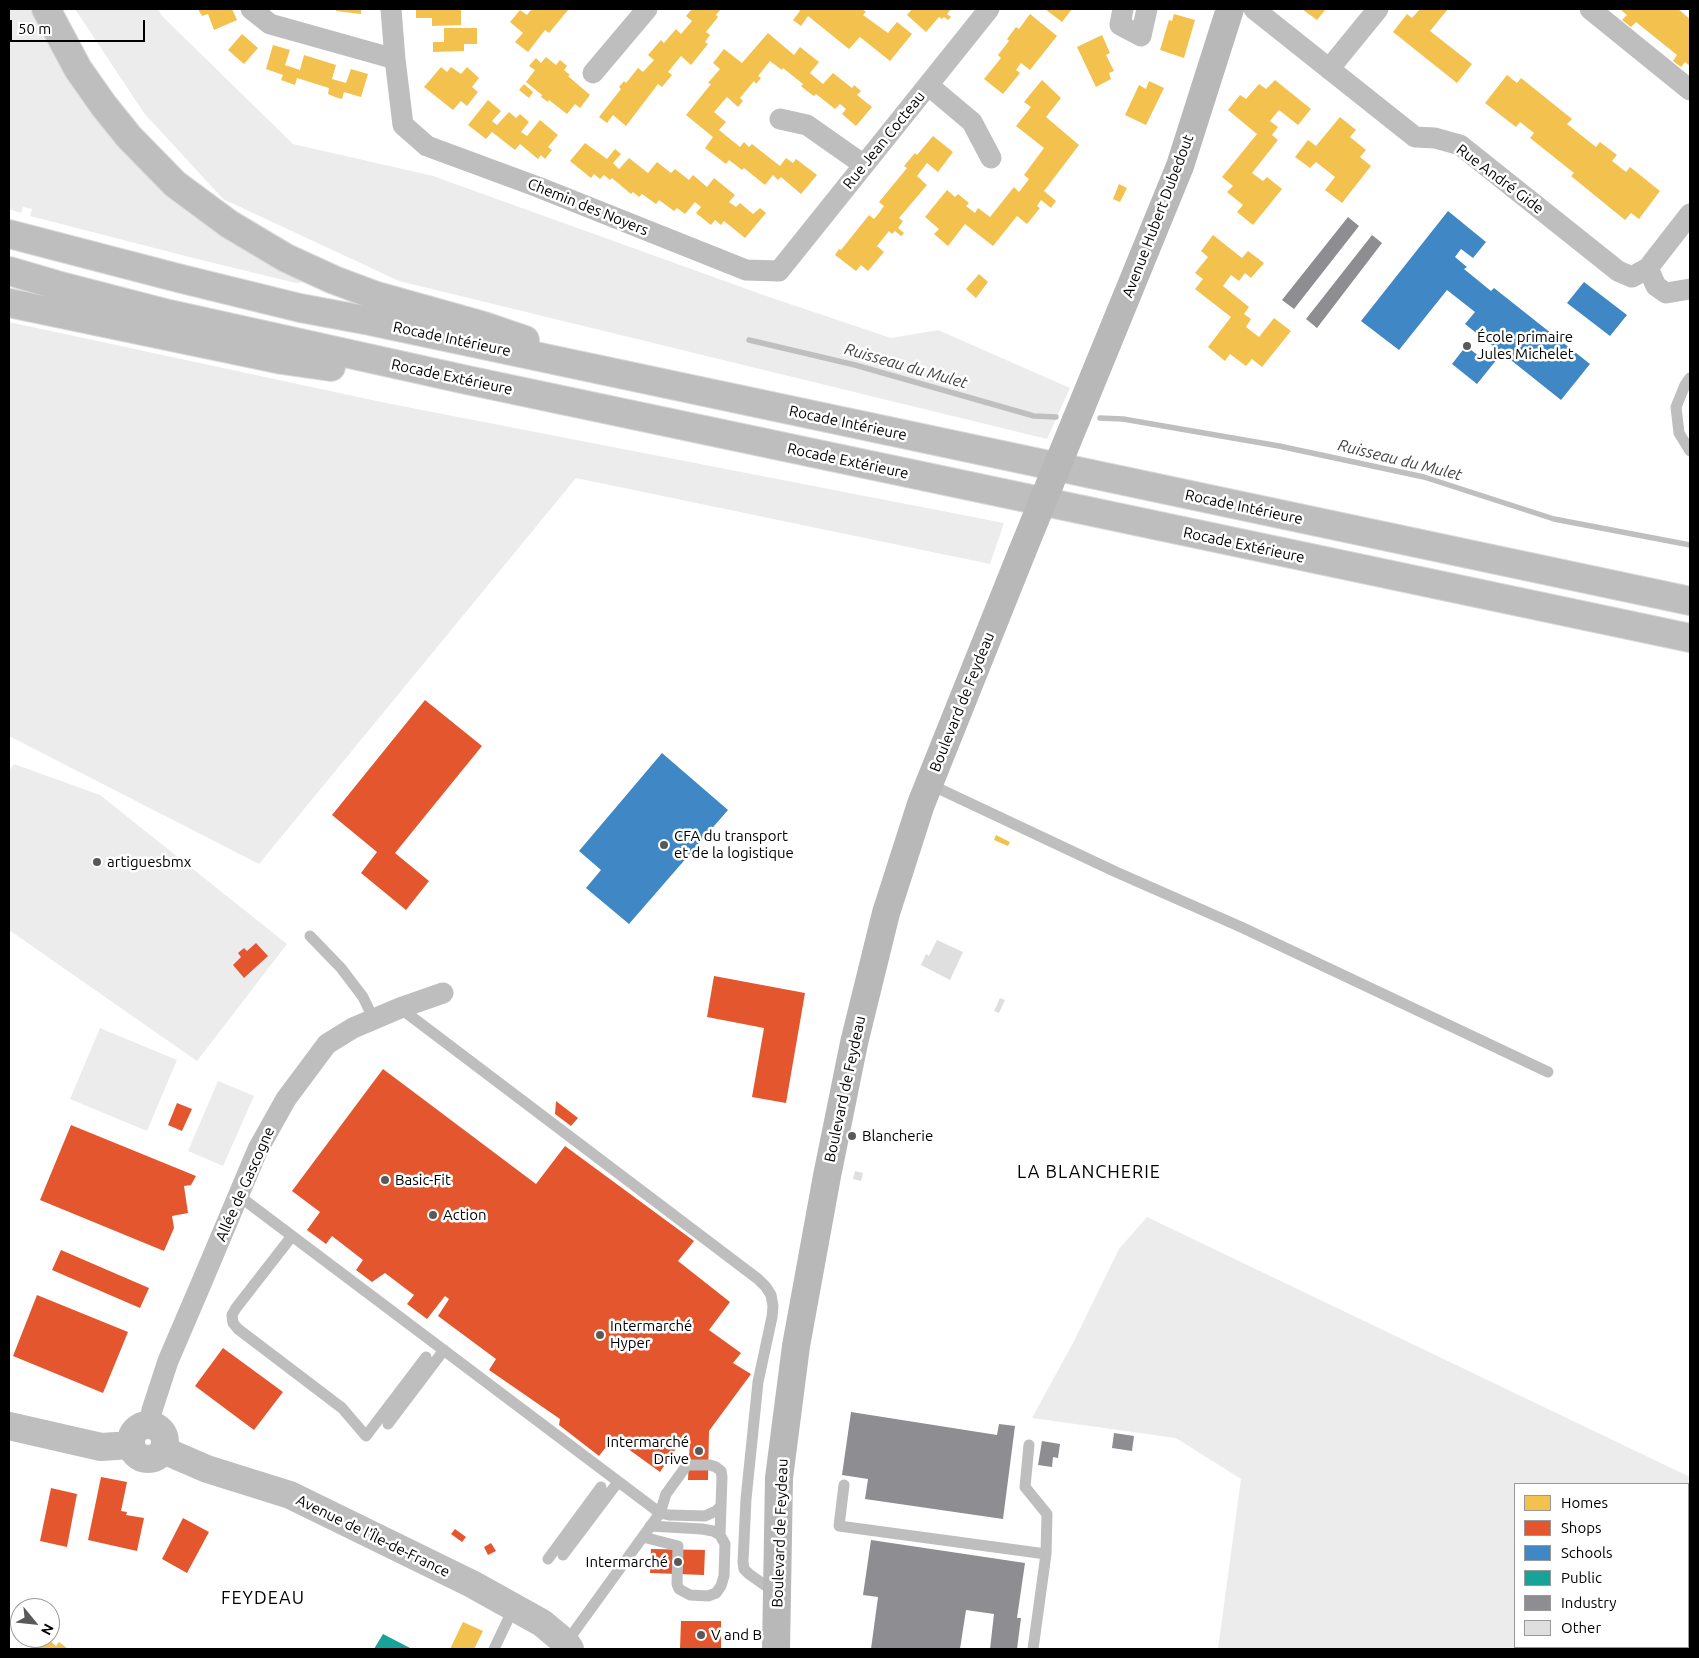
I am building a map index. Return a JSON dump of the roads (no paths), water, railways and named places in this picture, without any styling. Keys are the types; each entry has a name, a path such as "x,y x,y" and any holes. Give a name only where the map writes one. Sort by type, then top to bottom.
{"main road":[{"path":"46,9 78,69 129,137 175,184 229,224 286,258 342,283 377,296 484,326 648,380"},
{"name":"Avenue Hubert Dubedout","path":"1022,552 1180,166 1230,9"},
{"name":"Rocade Intérieure","path":"9,234 300,308 648,380 1690,602"},
{"name":"Rocade Extérieure","path":"9,271 169,314 467,380 1690,638"},
{"path":"9,303 282,360 363,372 467,380"},
{"name":"Boulevard de Feydeau","path":"776,1649 779,1478 796,1346 827,1176 854,1043 886,913 921,804 1022,552"},
{"path":"149,1425 154,1426 162,1434 164,1445 155,1457 145,1459 136,1454 131,1440 135,1430 149,1425"},
{"path":"9,1426 101,1447 131,1444"},
{"name":"Avenue de l'Île-de-France","path":"162,1450 207,1469 290,1495 472,1584 542,1623 568,1646"}],"street":[{"path":"251,9 270,24 394,60 391,9"},
{"path":"593,73 647,9"},
{"name":"Rue Jean Cocteau","path":"780,271 989,9"},
{"path":"1123,9 1120,25 1142,36 1147,9"},
{"name":"Rue André Gide","path":"1254,9 1415,137 1435,138 1460,145 1618,271 1632,276 1648,268"},
{"path":"1329,69 1378,9"},
{"path":"1590,9 1690,90"},
{"name":"Chemin des Noyers","path":"394,60 403,125 427,146 547,191 746,270 780,271"},
{"path":"928,86 972,122 991,158"},
{"path":"780,119 807,125 864,165"},
{"path":"1690,214 1648,268 1656,286 1666,293 1690,289"},
{"name":"Allée de Gascogne","path":"149,1425 168,1361 258,1149 286,1099 327,1044 353,1028 400,1008 443,993"}],"lane":[{"path":"1690,378 1684,385 1676,407 1679,433 1690,451"},
{"path":"929,784 1116,872 1241,927 1548,1072"},
{"path":"310,936 342,968 363,997 374,1020"},
{"path":"400,1008 758,1279 772,1295 772,1317 758,1382 746,1499 743,1562 744,1568 749,1574 777,1594"},
{"path":"238,1196 660,1513 705,1516 716,1511 721,1506"},
{"path":"292,1236 236,1308 232,1315 233,1323 238,1329 342,1408 366,1436 426,1357"},
{"path":"388,1424 444,1350"},
{"path":"1029,1445 1025,1487 1047,1514 1046,1554 1033,1649"},
{"path":"568,1646 643,1536 660,1513 666,1494 687,1465 710,1465 721,1471 720,1535 725,1544 724,1576 721,1586 716,1593 708,1596 690,1595 679,1589 677,1584 678,1546 643,1536"},
{"path":"563,1555 618,1482"},
{"path":"844,1485 839,1526 1046,1554"},
{"path":"548,1559 601,1487"},
{"path":"650,1526 702,1529 713,1531 720,1535"},
{"path":"498,1647 514,1607"}],"waterway":[{"name":"Ruisseau du Mulet","path":"749,340 855,365 1034,416 1056,417"},
{"name":"Ruisseau du Mulet","path":"1100,418 1123,419 1279,446 1424,477 1554,519 1690,545"}],"place":[{"name":"École primaire Jules Michelet","path":"1467,346"},
{"name":"CFA du transport et de la logistique","path":"664,845"},
{"name":"artiguesbmx","path":"97,862"},
{"name":"Blancherie","path":"852,1136"},
{"name":"Basic-Fit","path":"385,1180"},
{"name":"Action","path":"433,1215"},
{"name":"Intermarché Hyper","path":"600,1335"},
{"name":"Intermarché Drive","path":"699,1451"},
{"name":"Intermarché","path":"678,1562"},
{"name":"V and B","path":"701,1635"}],"district":[{"name":"LA BLANCHERIE","path":"1089,1172"},
{"name":"FEYDEAU","path":"263,1598"}]}
